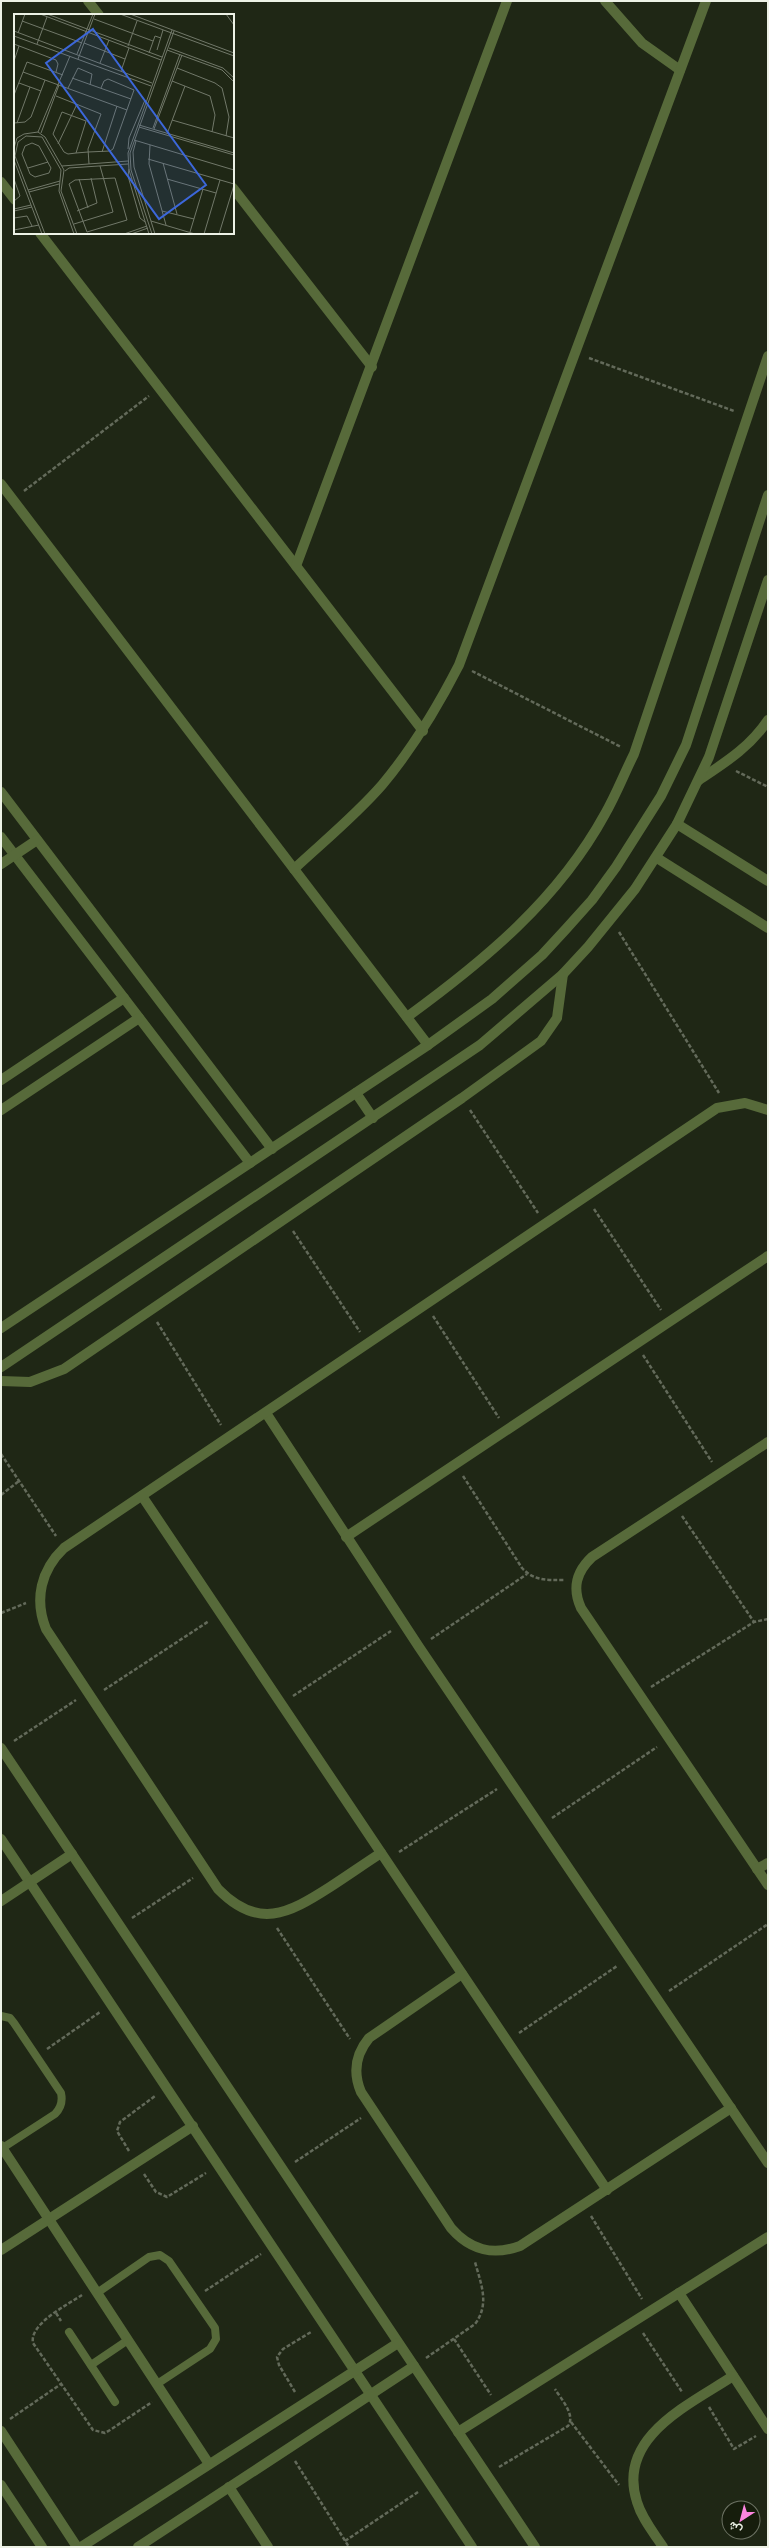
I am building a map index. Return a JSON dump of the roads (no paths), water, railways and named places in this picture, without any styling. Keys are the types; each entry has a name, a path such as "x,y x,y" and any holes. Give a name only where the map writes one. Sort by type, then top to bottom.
{"street":[{"path":"88,1 98,14"},
{"path":"296,566 372,367 507,1"},
{"path":"605,1 642,43 680,70"},
{"path":"294,869 381,786 423,730 459,665 706,1"},
{"path":"1,182 14,199"},
{"path":"234,189 372,367"},
{"path":"41,234 423,730"},
{"path":"407,1017 462,976 525,921 568,871 605,814 634,754 768,356"},
{"path":"1,484 428,1045"},
{"path":"1,1328 428,1045 497,994 542,955 566,929 592,900 612,873 661,796 686,745 768,495"},
{"path":"1,1367 480,1045 563,974 612,920 657,858 700,780 768,580"},
{"path":"700,780 756,738 768,720"},
{"path":"1,792 272,1149"},
{"path":"677,824 768,881"},
{"path":"1,837 250,1163"},
{"path":"1,864 37,840"},
{"path":"657,858 768,928"},
{"path":"1,1381 30,1382 53,1375 462,1098 547,1034 559,1009 563,974"},
{"path":"1,1080 124,998"},
{"path":"1,1110 139,1018"},
{"path":"356,1093 373,1118"},
{"path":"384,1857 290,1911 267,1914 240,1907 228,1899 206,1870 46,1629 42,1619 39,1597 44,1575 56,1556 64,1548 717,1108 726,1105 745,1103 768,1110"},
{"path":"346,1536 768,1256"},
{"path":"266,1413 419,1647 768,2163"},
{"path":"768,1442 592,1558 582,1568 576,1580 576,1594 581,1608 768,1886"},
{"path":"142,1496 607,2190"},
{"path":"1,1749 535,2547"},
{"path":"1,1838 472,2547"},
{"path":"1,1902 72,1854"},
{"path":"757,1870 768,1863"},
{"path":"462,1974 375,2033 360,2053 356,2073 357,2082 373,2110 451,2228 470,2245 495,2252 514,2248 607,2190 731,2108"},
{"path":"1,2250 192,2126"},
{"path":"2,2148 209,2464"},
{"path":"458,2432 768,2237"},
{"path":"679,2293 768,2429"},
{"path":"81,2547 398,2343"},
{"path":"138,2547 414,2366"},
{"path":"663,2547 637,2503 634,2490 636,2462 648,2437 657,2427 733,2376"},
{"path":"1,2431 77,2547"},
{"path":"1,2485 42,2547"},
{"path":"229,2487 268,2547"}],"lane":[{"path":"1,2016 10,2018 61,2093 62,2104 55,2114 2,2148"},
{"path":"97,2293 149,2257 160,2255 169,2261 216,2328 216,2339 210,2349 157,2384"},
{"path":"68,2332 115,2402"},
{"path":"91,2365 128,2340"}]}
